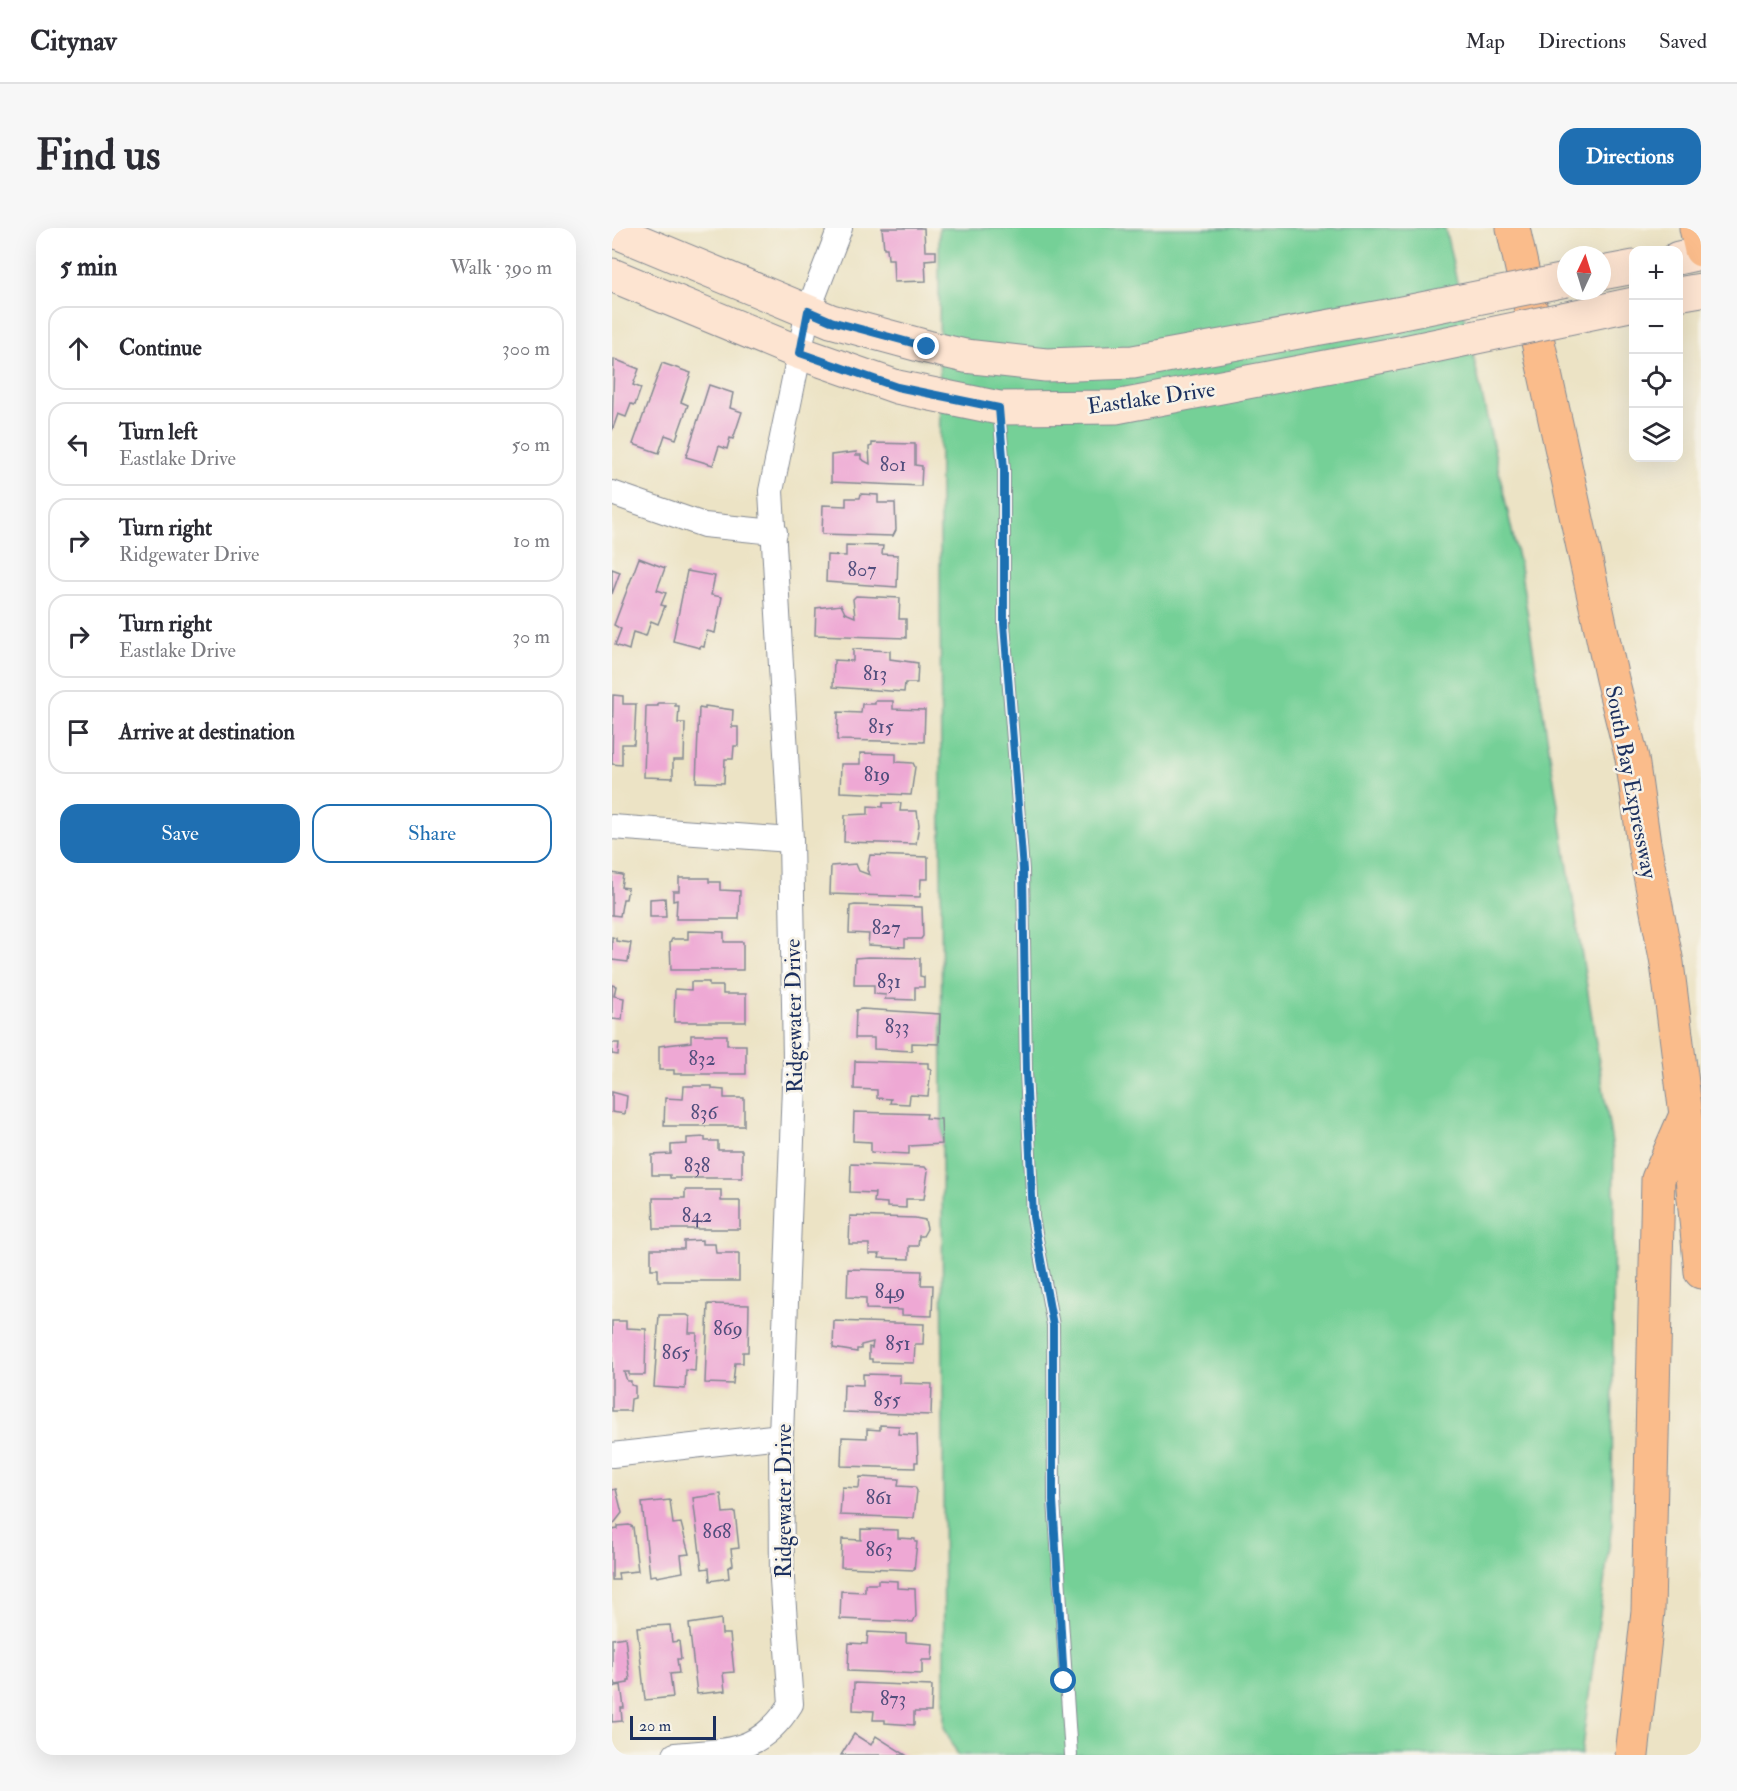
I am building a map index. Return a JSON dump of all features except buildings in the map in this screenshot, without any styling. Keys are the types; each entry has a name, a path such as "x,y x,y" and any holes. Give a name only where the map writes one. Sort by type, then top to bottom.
{"highway":[{"name":"South Bay Expressway","path":"1512,228 1632,758 1644,844 1667,963 1686,1115 1701,1272"},
{"path":"1696,228 1701,252"},
{"path":"1632,1755 1648,1611 1658,1179 1686,1115"}],"street":[{"name":"Ridgewater Drive","path":"675,1755 736,1749 760,1740 780,1721 790,1704 783,1580 781,1436 795,1059 791,840 771,491 808,311 840,228"},
{"name":"Eastlake Drive","path":"612,230 831,321 965,356 1046,365 1133,362 1392,315 1557,282"},
{"path":"1683,257 1701,252"},
{"path":"1611,271 1629,268"},
{"name":"Eastlake Drive","path":"612,275 800,353 897,387 999,408 1116,407 1405,352 1629,305"},
{"path":"1683,293 1701,290"},
{"path":"612,493 704,525 775,532"},
{"path":"612,826 791,840"},
{"path":"612,1455 781,1436"}],"lane":[{"path":"999,408 1004,469 1004,624 1023,870 1026,1072 1033,1217 1053,1325 1053,1500 1071,1755"}],"green space":[{"path":"939,228 1445,228 1520,567 1614,1156 1612,1524 1581,1755 958,1755 944,1727"}],"route":[{"path":"927,347 831,321 808,311 800,353 897,387 999,408 1004,469 1004,624 1023,870 1026,1072 1033,1217 1053,1325 1053,1500 1064,1681"}]}
